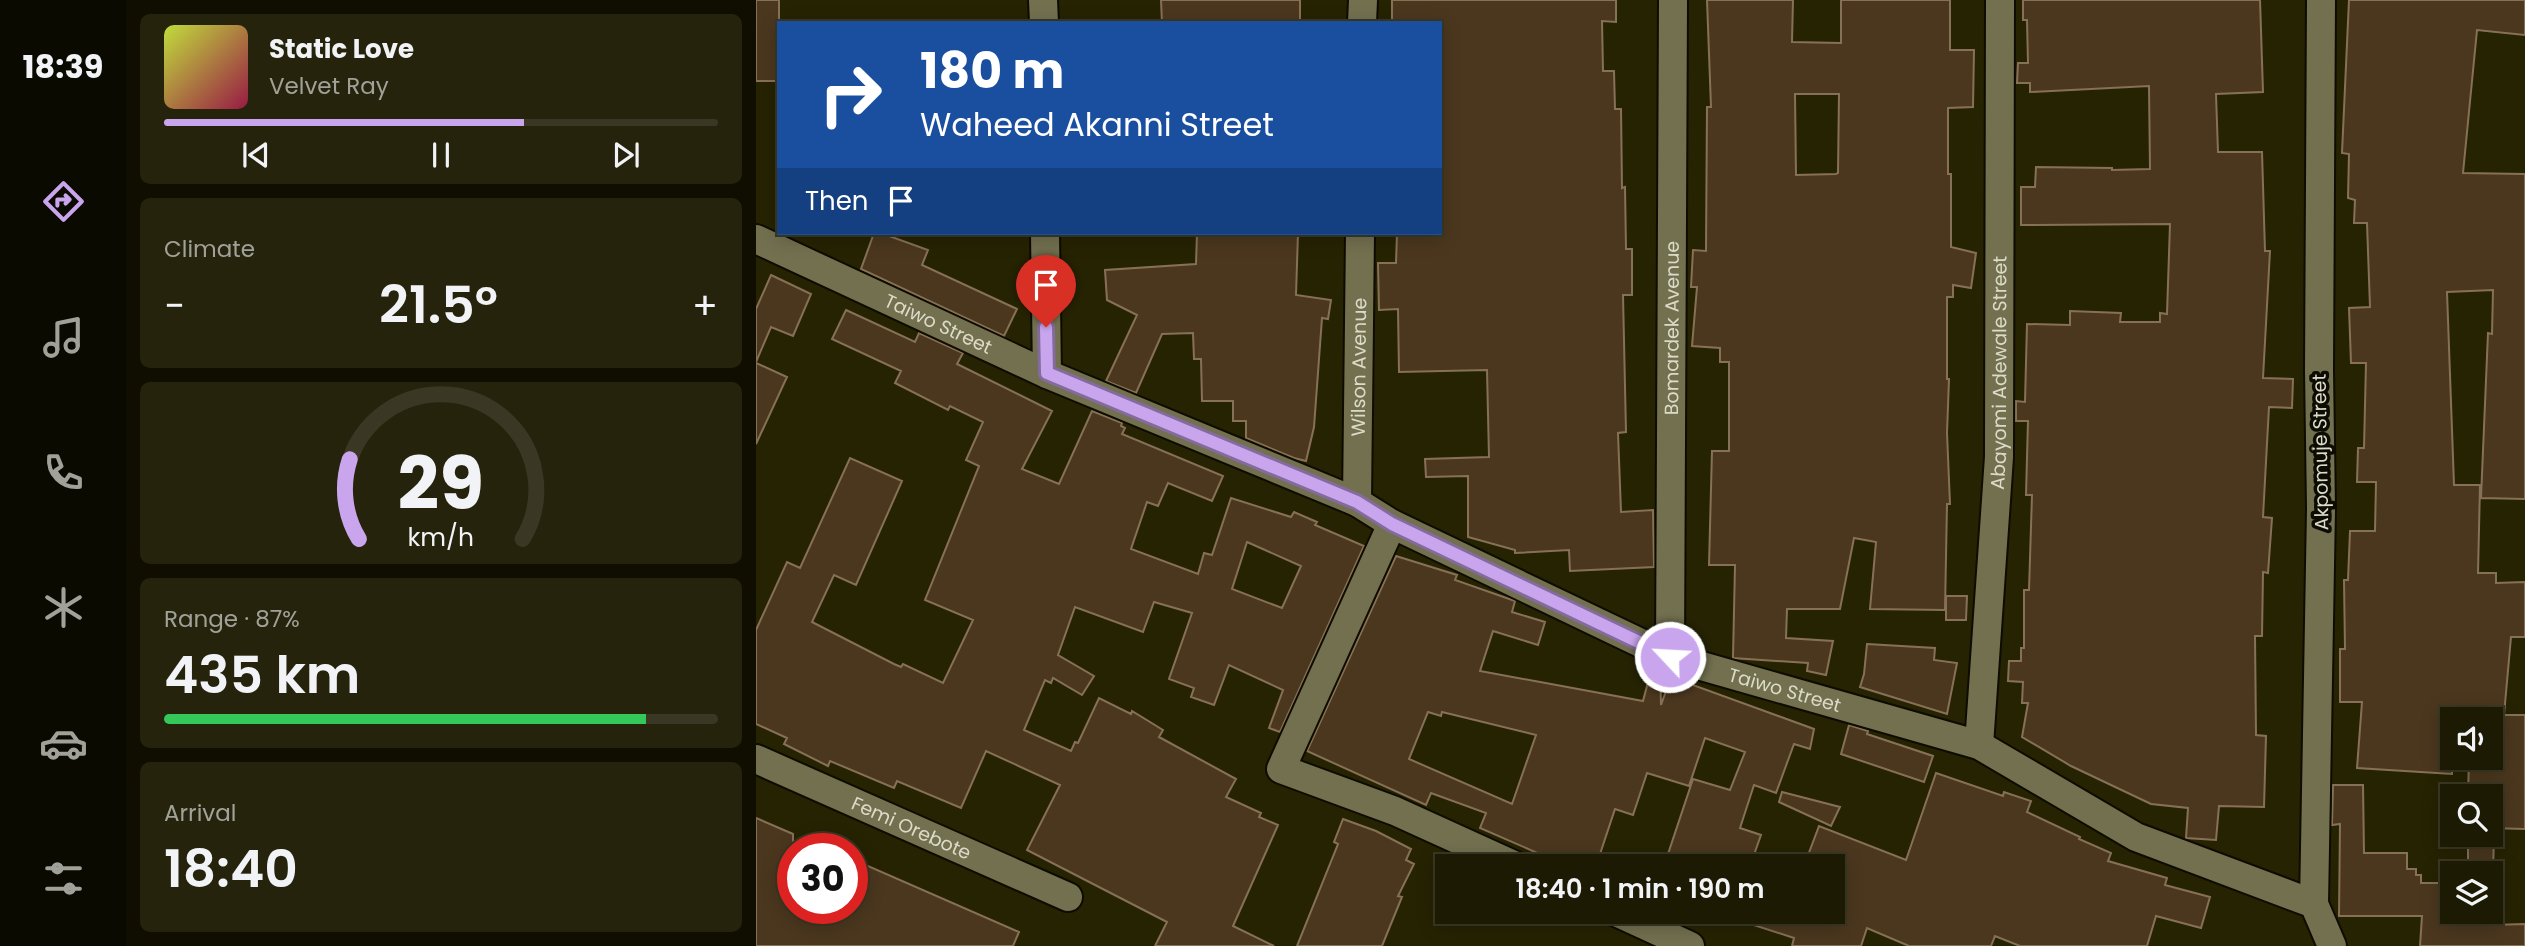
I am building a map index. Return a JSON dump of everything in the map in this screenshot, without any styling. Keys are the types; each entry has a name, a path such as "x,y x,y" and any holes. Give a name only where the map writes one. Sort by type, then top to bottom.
{"street":[{"path":"1043,0 1044,21"},
{"path":"1362,21 1363,0"},
{"name":"Bomardek Avenue","path":"1670,657 1673,0"},
{"name":"Abayomi Adewale Street","path":"1979,745 2000,457 2000,0"},
{"name":"Akpomuje Street","path":"2314,904 2321,509 2321,0"},
{"path":"1045,235 1047,373"},
{"name":"Wilson Avenue","path":"1357,502 1360,235"},
{"name":"Taiwo Street","path":"756,239 1047,373 1357,502 1392,524 1670,657 1979,745 2136,837 2314,904"},
{"path":"1392,524 1281,769 1395,811 1490,854"},
{"name":"Femi Orebote","path":"756,759 1068,897"},
{"path":"2314,904 2332,946"},
{"path":"1642,924 1690,946"}],"building":[{"path":"756,0 779,0 777,81 756,81"},
{"path":"1161,0 1300,0 1300,21 1162,21"},
{"path":"1392,0 1616,0 1616,22 1602,21 1603,71 1614,71 1615,109 1621,109 1626,249 1632,249 1632,295 1623,295 1626,432 1618,433 1621,512 1653,510 1654,567 1570,571 1569,550 1515,553 1515,550 1468,537 1468,476 1426,477 1425,459 1489,457 1487,370 1399,372 1398,309 1379,310 1378,263 1396,263 1397,235 1442,235 1442,21 1392,21"},
{"path":"1707,0 1793,0 1792,42 1841,43 1841,0 1950,0 1950,50 1974,50 1973,107 1948,108 1951,247 1976,253 1971,288 1953,285 1953,297 1947,297 1950,504 1947,504 1945,610 1870,609 1876,542 1854,538 1840,609 1787,609 1786,638 1833,641 1826,675 1807,671 1808,663 1733,658 1735,565 1709,565 1712,451 1729,451 1729,362 1720,362 1720,348 1692,346 1697,287 1691,287 1693,250 1706,251 1707,107 1711,107","holes":["1795,94 1839,94 1838,173 1796,175"]},
{"path":"2023,0 2260,0 2263,92 2216,94 2218,152 2262,152 2265,251 2270,251 2263,378 2293,379 2292,408 2269,407 2263,517 2272,518 2268,573 2263,572 2262,636 2255,636 2256,735 2266,736 2264,807 2219,806 2216,840 2186,838 2188,808 2151,804 2071,766 2022,737 2028,703 2022,703 2023,682 2008,681 2009,661 2021,661 2021,648 2024,648 2024,590 2029,590 2032,495 2026,495 2028,421 2016,421 2016,401 2025,402 2027,324 2070,325 2070,311 2121,313 2120,322 2160,322 2160,313 2167,314 2170,224 2021,225 2021,187 2035,187 2036,167 2150,169 2149,86 2030,92 2030,83 2017,83 2018,63 2028,63 2027,20 2023,20"},
{"path":"2349,0 2525,0 2525,35 2477,30 2463,173 2525,174 2525,499 2481,498 2488,333 2492,334 2493,290 2447,292 2454,485 2480,485 2478,573 2496,573 2496,583 2525,582 2525,637 2511,637 2504,715 2525,715 2525,829 2503,828 2503,784 2468,784 2469,770 2503,770 2503,707 2440,707 2440,770 2452,770 2452,774 2357,768 2362,702 2340,702 2340,649 2345,649 2344,580 2348,580 2350,531 2375,531 2376,482 2357,482 2358,448 2364,448 2366,363 2351,363 2349,308 2370,307 2367,223 2354,223 2355,200 2348,198 2349,154 2342,153"},
{"path":"873,235 887,235 928,250 922,265 1017,309 1004,336 861,269"},
{"path":"1197,235 1298,235 1296,295 1331,300 1328,319 1322,318 1314,427 1306,461 1246,438 1246,421 1233,421 1233,401 1202,401 1201,359 1194,359 1193,333 1162,334 1136,393 1106,381 1137,315 1107,300 1105,270 1196,264"},
{"path":"771,275 811,294 793,336 771,327 756,362 756,309"},
{"path":"846,310 915,342 919,333 963,353 957,364 1052,411 1022,469 1059,484 1092,411 1122,423 1121,426 1125,428 1122,434 1223,476 1212,501 1168,483 1158,506 1147,502 1131,549 1198,574 1204,553 1212,555 1231,498 1291,517 1294,512 1317,522 1315,525 1364,546 1280,732 1269,728 1283,690 1229,665 1214,705 1191,697 1194,688 1169,679 1192,613 1154,602 1143,632 1075,607 1058,655 1094,676 1082,695 1053,678 1051,683 1045,680 1024,730 1071,751 1075,742 1078,743 1099,698 1131,714 1132,711 1163,730 1159,737 1236,779 1226,797 1261,813 1259,817 1278,825 1233,926 1274,946 1155,946 1167,922 1027,850 1060,785 986,751 961,808 897,781 894,788 830,761 828,766 784,744 787,738 756,724 756,630 787,562 800,568 850,458 902,481 856,585 834,575 812,622 894,664 901,667 903,664 943,683 973,620 925,600 979,466 966,460 983,422 950,406 948,410 895,383 901,371 832,339","holes":["1247,542 1301,566 1282,608 1232,589"]},
{"path":"756,363 787,377 756,444"},
{"path":"1396,556 1457,575 1455,580 1515,601 1512,612 1545,622 1538,645 1493,631 1480,671 1643,701 1652,667 1660,670 1661,705 1671,677 1814,729 1810,749 1794,744 1776,793 1754,785 1740,828 1761,835 1754,854 1668,854 1693,779 1730,790 1745,752 1705,738 1689,786 1647,773 1633,815 1615,809 1600,854 1540,854 1480,828 1486,813 1431,793 1426,805 1307,751","holes":["1428,712 1441,716 1442,712 1536,735 1512,804 1409,759"]},
{"path":"1946,596 1967,596 1966,620 1946,620"},
{"path":"1867,644 1935,648 1934,660 1957,663 1947,714 1860,687"},
{"path":"1849,725 1868,731 1867,734 1933,756 1924,782 1841,754"},
{"path":"1936,773 2003,796 2004,792 2031,801 2027,812 2111,853 2108,861 2167,878 2165,885 2210,897 2201,928 2156,916 2147,946 2020,946 1995,936 1991,946 1909,946 1867,928 1861,946 1792,946 1794,938 1751,924 1845,924 1845,854 1808,854 1819,826 1906,860"},
{"path":"2333,785 2363,785 2364,853 2407,853 2407,869 2416,869 2416,875 2421,875 2421,883 2440,883 2440,924 2525,924 2525,946 2420,946 2422,916 2339,916 2340,824 2332,825"},
{"path":"1782,792 1840,807 1831,826 1779,802"},
{"path":"756,818 791,833 777,833 777,924 868,924 868,866 1019,932 1013,946 756,946"},
{"path":"1343,819 1376,831 1411,849 1406,860 1414,864 1398,896 1402,897 1382,946 1297,946 1338,844 1334,842"},
{"path":"2468,847 2494,847 2493,861 2468,861"}],"route":[{"path":"1046,327 1047,373 1357,502 1392,524 1670,657"}]}
